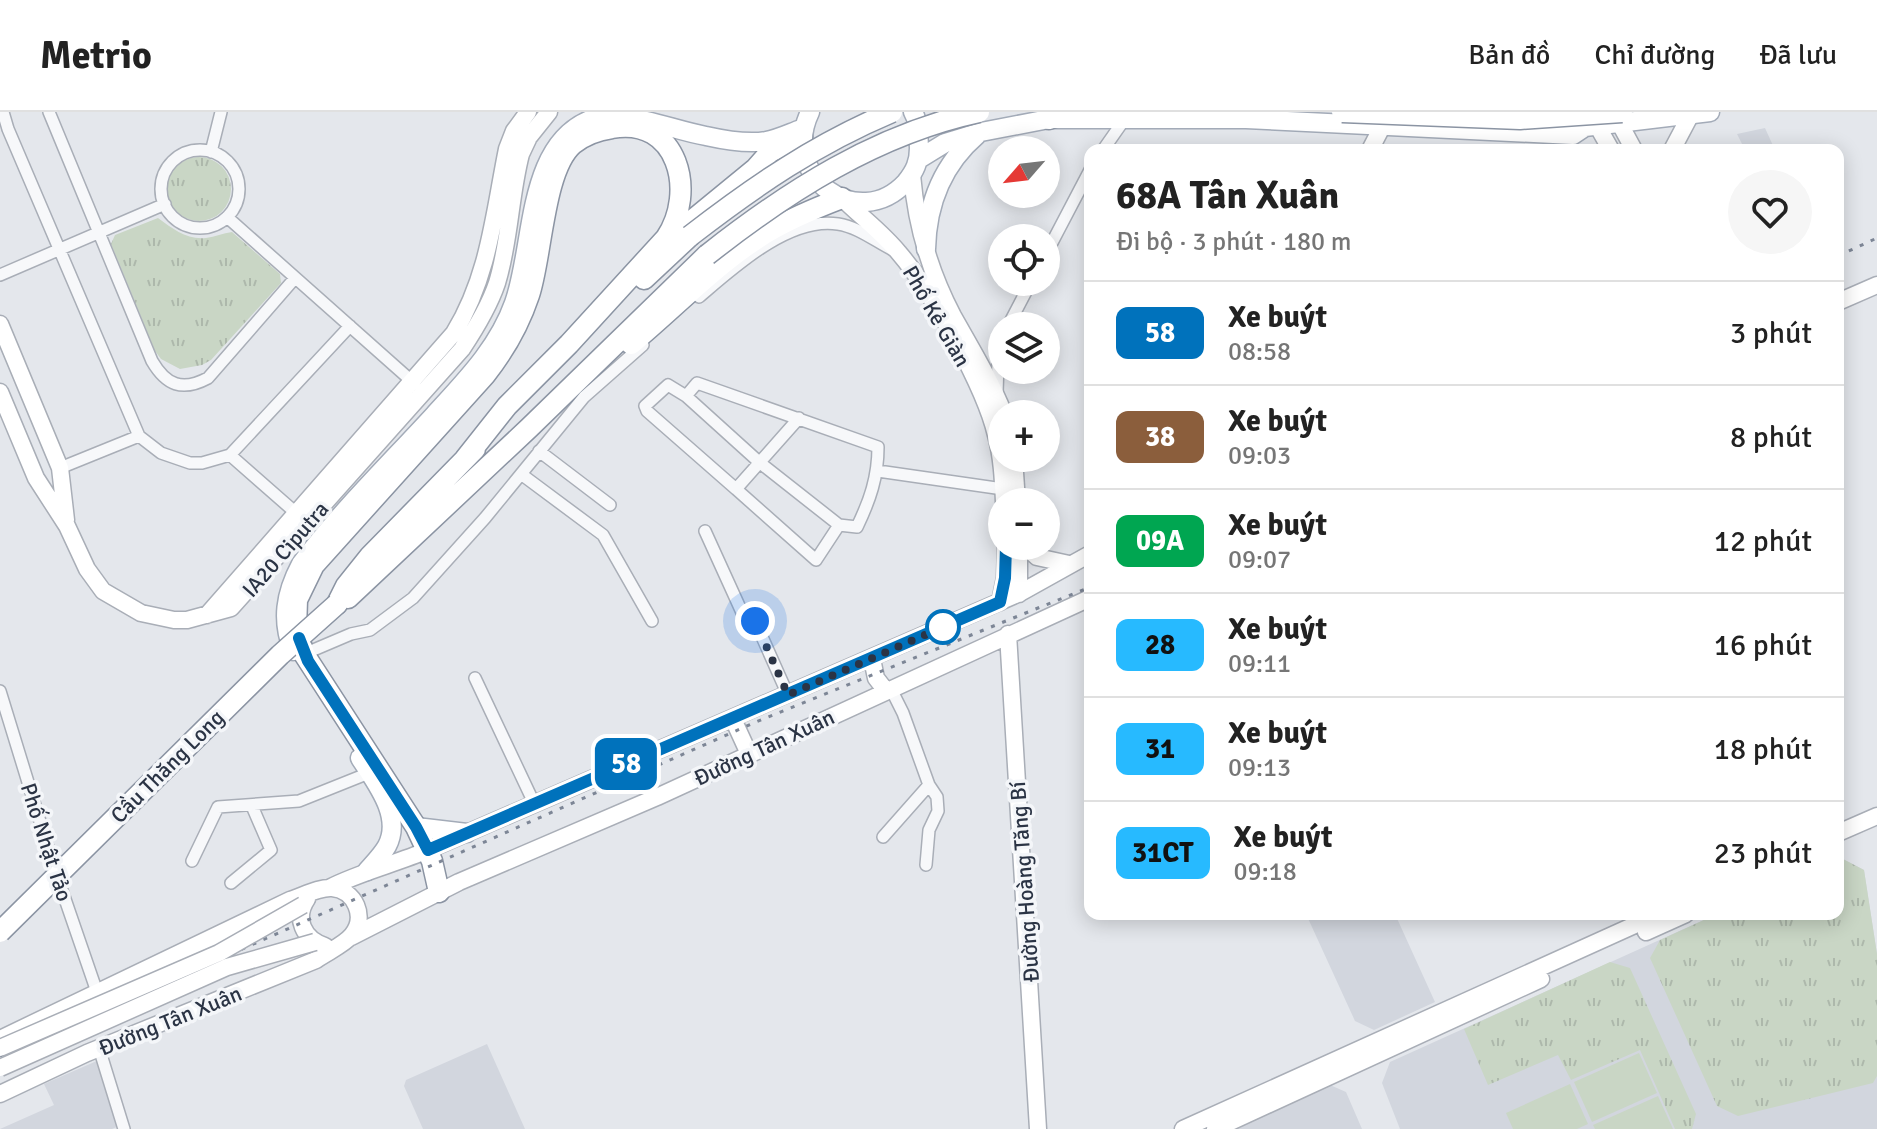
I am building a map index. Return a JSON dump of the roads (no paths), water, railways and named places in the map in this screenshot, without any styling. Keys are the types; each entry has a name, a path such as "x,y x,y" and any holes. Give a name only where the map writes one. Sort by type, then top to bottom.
{"highway":[{"path":"465,459 690,236 750,189 800,157 892,112"},
{"path":"1055,116 1069,112"},
{"path":"1342,112 1520,119 1619,116"},
{"path":"650,255 755,169 805,122"},
{"path":"529,428 707,255 768,209 828,171 899,138 980,122"},
{"path":"439,892 428,850 416,827 304,654 295,615 302,584 327,548 485,375 503,351 529,295 556,169 563,155 588,134 618,127 638,128 657,137 676,160 681,174 675,226 507,406 465,459"},
{"path":"529,428 661,320 721,265 789,221 842,198"},
{"name":"Cầu Thăng Long","path":"0,932 280,655 337,604 354,594 529,428"},
{"name":"Cầu Thăng Long","path":"337,604 344,588 370,556 465,459"}],"main road":[{"name":"IA20 Ciputra","path":"207,615 231,608 241,600 418,387 454,333 475,296 487,258 507,149 514,131 528,112"},
{"name":"IA20 Ciputra","path":"207,615 296,513 418,387 462,349 488,305 501,268 521,154 529,137 549,112"},
{"path":"913,112 918,121 915,167"},
{"path":"1425,112 1573,114 1591,122 1607,144"},
{"path":"367,871 386,847 392,830 391,815 369,773 294,654 285,621 289,590 310,551 474,371 496,341 515,302 539,189 552,151 578,126 613,114 630,114 707,136 767,141 805,122 805,162 814,178 826,190 842,198 862,202 881,199 899,189 915,167 945,143 980,122 1055,116 1124,120 1192,117 1573,135 1591,122 1619,116 1690,116 1710,112"},
{"path":"1619,116 1631,144"},
{"path":"1675,144 1690,116"},
{"path":"926,249 929,212 937,189 946,170 980,122"},
{"path":"1373,144 1383,125"},
{"name":"Phố Kẻ Giàn","path":"915,167 916,211 926,249 978,374 997,438 1003,488"},
{"name":"Phố Kẻ Giàn","path":"842,198 901,254 978,374 997,398"},
{"path":"1844,299 1877,285"},
{"path":"0,324 60,468 67,526"},
{"path":"0,392 36,478 67,526 87,569 103,591 141,613 174,620 207,615"},
{"path":"36,478 60,468"},
{"name":"Đường Tân Xuân","path":"1,1041 258,913 315,895 367,871 428,850 733,719 1019,594 1084,557"},
{"path":"1000,602 1006,560"},
{"path":"1019,594 1021,560"},
{"path":"1051,560 1069,564"},
{"name":"Đường Tân Xuân","path":"11,1088 99,1048 305,965 439,892 1084,601"},
{"name":"Đường Hoàng Tăng Bí","path":"1008,634 1038,1129"},
{"path":"872,659 876,678 888,690"},
{"path":"733,719 749,754"},
{"path":"1844,830 1877,816"},
{"path":"416,827 467,833"},
{"path":"1844,843 1877,828"},
{"path":"11,1088 10,1062 1,1041 219,953 315,895 344,891 358,909 358,924 345,941 327,946 315,942 302,926 315,895"},
{"path":"1183,1129 1646,920"},
{"path":"1215,1129 1673,920"},
{"path":"11,1088 0,1066 227,967 315,942"}],"street":[{"path":"3,112 139,436 161,453 176,460 202,463 230,455 350,326"},
{"path":"49,112 159,373 179,385 194,386 217,369 295,278"},
{"path":"211,152 221,112"},
{"path":"1107,144 1124,120"},
{"path":"195,150 211,152 231,165 237,177 239,190 236,203 227,217 209,227 184,225 174,218 165,204 161,184 165,172 183,154 195,150"},
{"path":"1060,227 1084,181"},
{"path":"838,224 842,198"},
{"path":"0,275 165,204"},
{"path":"227,217 418,387"},
{"path":"304,654 351,634 370,630 413,598 448,561 584,397 726,274 778,238 801,229 838,224 860,231 901,254"},
{"path":"686,396 697,383 878,447 878,471 872,496 857,527 839,525 759,462 686,396 668,385 645,406 816,560 839,525"},
{"path":"997,384 997,398"},
{"path":"736,489 799,418"},
{"path":"60,468 139,436"},
{"path":"539,451 610,505"},
{"path":"230,455 296,513"},
{"path":"878,471 988,493"},
{"path":"521,474 603,535 652,621"},
{"path":"705,531 745,619 755,621 788,695"},
{"path":"475,678 534,803"},
{"path":"888,690 903,713 938,803 938,811 929,830 926,865"},
{"name":"Phố Nhật Tảo","path":"0,691 54,867 97,992"},
{"path":"192,861 218,807 305,799 369,773"},
{"path":"883,837 929,785"},
{"path":"231,883 271,850 252,806"},
{"path":"0,921 54,867"},
{"path":"99,1048 124,1129"}],"railway":[{"path":"1844,253 1877,238"},
{"path":"0,1056 756,722 1084,589"}]}
